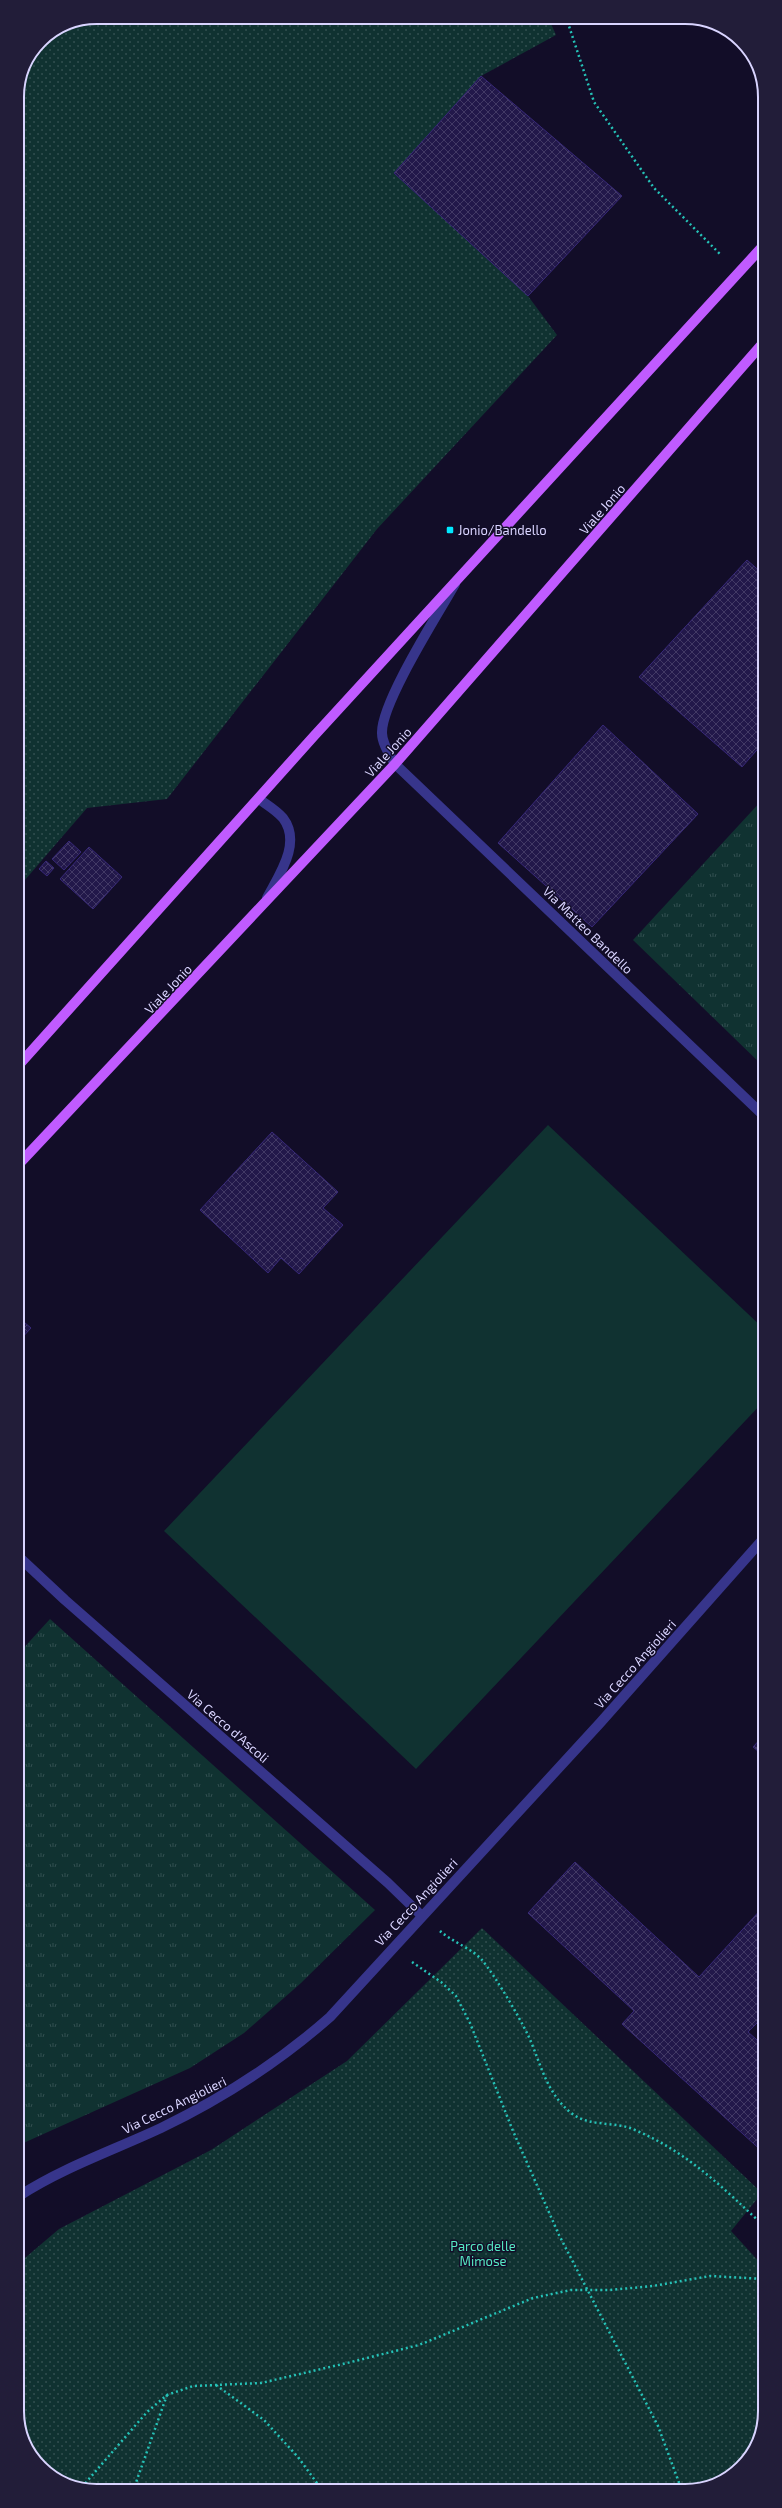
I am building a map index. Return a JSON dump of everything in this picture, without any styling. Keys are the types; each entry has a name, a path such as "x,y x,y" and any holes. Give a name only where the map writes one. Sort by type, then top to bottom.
{"main road":[{"path":"24,1059 462,573 758,250"},
{"name":"Viale Jonio","path":"24,1159 261,909 396,764 758,349"}],"street":[{"name":"Via Matteo Bandello","path":"462,573 397,687 386,712 382,734 386,748 396,764 758,1110"},
{"path":"259,799 283,819 290,837 286,859 261,909"},
{"name":"Via Cecco Angiolieri","path":"24,2193 71,2167 162,2127 247,2082 275,2063 330,2017 421,1915 600,1723 758,1545"},
{"name":"Via Cecco d'Ascoli","path":"24,1562 65,1600 388,1883 421,1915"}],"path":[{"path":"568,24 594,102 654,188 738,273"},
{"path":"421,1915 449,1940 481,1959 528,2035 545,2080 555,2096 574,2115 590,2122 634,2129 671,2148 699,2166 758,2221"},
{"path":"391,1948 441,1982 456,1996 470,2023 513,2131 547,2207 658,2426 680,2484"},
{"path":"85,2483 147,2412 168,2394 193,2386 261,2383 346,2364 419,2345 533,2298 571,2290 610,2290 653,2286 710,2276 758,2279"},
{"path":"215,2385 264,2420 298,2457 318,2484"},
{"path":"136,2484 168,2394"}],"green space":[{"path":"93,24 551,24 556,35 481,76 394,173 528,296 557,335 377,529 167,799 87,808 24,881 24,97 25,83 36,57 45,45 57,36 83,25"},
{"path":"758,804 758,1061 633,940"},
{"path":"548,1125 758,1323 758,1407 416,1769 164,1531"},
{"path":"50,1619 375,1910 301,1983 244,2033 190,2068 24,2143 24,1648"},
{"name":"Parco delle Mimose","path":"482,1928 758,2189 758,2198 731,2231 758,2260 758,2411 754,2434 746,2451 737,2463 725,2472 713,2478 685,2484 93,2484 83,2483 69,2478 45,2463 36,2451 30,2439 24,2411 24,2259 59,2229 211,2150 347,2061"}],"building":[{"path":"481,76 622,196 528,296 394,173"},
{"path":"747,560 758,570 758,749 742,767 639,677"},
{"path":"603,725 698,814 592,927 498,843"},
{"path":"69,841 81,852 64,870 52,859"},
{"path":"89,847 122,877 93,909 60,879"},
{"path":"46,861 54,868 47,876 39,869"},
{"path":"272,1132 338,1192 323,1208 343,1225 299,1274 281,1258 268,1273 200,1210"},
{"path":"24,1322 31,1328 24,1336"},
{"path":"758,1742 758,1751 753,1747"},
{"path":"575,1862 699,1977 758,1913 758,2022 748,2032 758,2041 758,2148 622,2024 634,2011 528,1913"}],"place":[{"name":"Jonio/Bandello","path":"450,530"}]}
